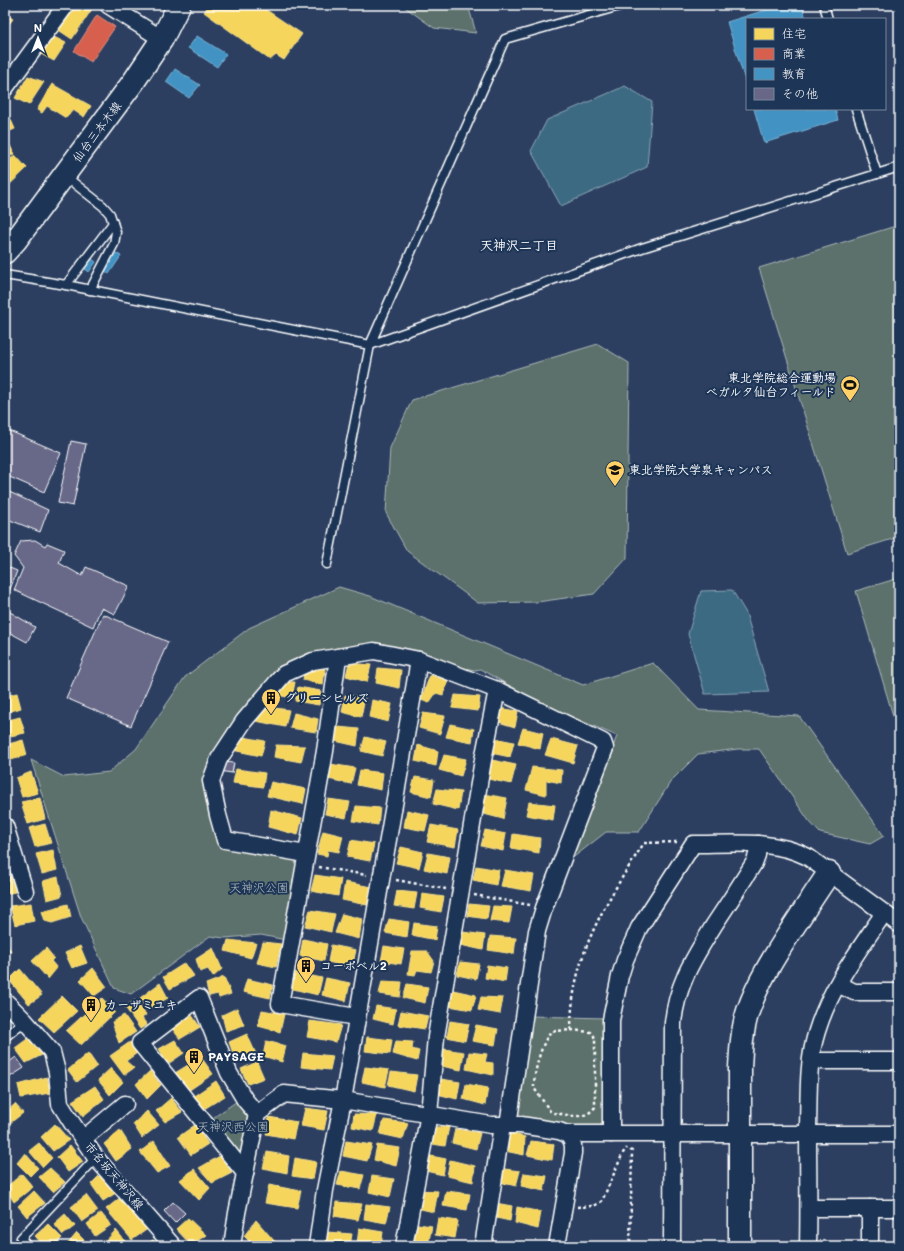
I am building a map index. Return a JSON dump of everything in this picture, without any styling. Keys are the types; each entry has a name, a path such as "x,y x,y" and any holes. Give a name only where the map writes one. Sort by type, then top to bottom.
{"street":[{"path":"5,88 66,5"},
{"path":"108,5 162,39"},
{"name":"仙台三本木線","path":"5,252 16,240 134,81 162,39 179,5"},
{"path":"305,859 225,840 211,781 219,759 240,727 284,674 313,661 374,651 419,660 497,690 603,742 605,748 544,908 535,942 505,1126 483,1246"},
{"path":"338,656 325,750 280,1004 356,1017"},
{"path":"317,1246 325,1190 343,1100 356,1017 419,660"},
{"path":"404,1246 429,1114 436,1037 483,760 497,690"},
{"path":"5,826 25,892"},
{"path":"611,1134 611,1020 620,976 625,960 639,928 693,844 771,845 800,853 808,857 899,924"},
{"path":"672,1246 674,1010 678,995 692,960 754,863 757,855 758,844"},
{"path":"740,1246 740,1053 748,1012 759,983 767,969 829,873"},
{"path":"808,1246 808,1092 813,1044 821,1019 838,984 884,912"},
{"path":"838,984 854,992 899,992"},
{"path":"245,1173 140,1043 200,998 228,1073 245,1100 257,1114"},
{"name":"市名坂天神沢線","path":"5,1001 52,1052 57,1072 60,1104 96,1158 173,1246"},
{"path":"811,1061 899,1061"},
{"path":"232,1246 257,1114 284,1094 343,1100 491,1125 521,1125 559,1131 566,1134 611,1134 627,1141 673,1134 899,1134"},
{"path":"83,1139 126,1104"},
{"path":"556,1246 573,1153 573,1145 566,1134"},
{"path":"808,1208 899,1208"},
{"path":"870,1208 870,1246"}],"lane":[{"path":"326,564 370,345 505,39 623,5"},
{"path":"824,5 828,18"},
{"path":"856,110 877,174"},
{"path":"5,275 66,285 370,345 642,248 899,167"},
{"path":"64,175 103,206 110,214 116,232 114,244 90,290"},
{"path":"66,285 113,223"},
{"path":"5,1037 25,1021"},
{"path":"27,1246 21,1238 96,1158"}],"path":[{"path":"571,1030 572,1006 576,979 589,939 607,903 644,843 686,842 693,844"},
{"path":"305,859 381,878 544,908"},
{"path":"571,1030 590,1032 594,1036 595,1040 595,1107 589,1113 582,1116 554,1113 550,1111 534,1088 538,1062 546,1038 555,1031 571,1030"},
{"path":"564,1207 594,1206 602,1201 627,1141"},
{"path":"627,1141 632,1151 630,1246"}],"green space":[{"path":"402,5 468,5 476,33 434,28"},
{"name":"東北学院総合運動場 ベガルタ仙台フィールド","path":"899,225 899,537 847,553 759,268"},
{"path":"598,344 629,363 627,558 594,594 537,602 478,603 407,551 386,513 390,448 412,400"},
{"path":"899,578 899,736 856,591"},
{"name":"天神沢公園","path":"339,587 370,596 583,685 653,663 699,710 799,716 884,836 870,844 820,833 809,821 759,749 738,749 698,754 671,781 639,832 606,832 570,860 617,736 544,705 480,669 475,670 374,651 284,674 211,781 225,840 306,854 291,941 261,935 224,938 210,936 131,994 114,988 81,917 31,760 64,777 109,772 136,749 185,677 249,628"},
{"path":"530,1016 605,1018 605,1121 598,1127 575,1128 523,1117 516,1111"},
{"name":"天神沢西公園","path":"243,1097 257,1114 245,1173 204,1124"}],"water":[{"path":"625,86 652,102 647,167 561,206 531,151 547,120"},
{"path":"732,590 746,613 769,692 705,694 688,634 701,591"}],"building: 住宅":[{"path":"72,5 94,6 72,39 57,29"},
{"path":"209,5 243,5 249,10 253,5 259,5 302,34 284,60 276,55 270,60 204,12"},
{"path":"5,14 13,19 5,29"},
{"path":"52,36 66,43 54,61 41,54"},
{"path":"28,76 44,82 29,105 15,98"},
{"path":"52,84 91,106 84,117 73,110 66,118 47,106 42,113 37,110"},
{"path":"8,113 15,129 5,133 5,115"},
{"path":"9,143 14,154 5,158 5,145"},
{"path":"15,155 27,168 5,189 5,164"},
{"path":"349,663 371,665 367,682 346,676"},
{"path":"305,668 325,668 323,685 303,680"},
{"path":"378,668 401,670 399,688 376,683"},
{"path":"430,675 448,681 443,695 436,693 429,703 421,700"},
{"path":"281,682 295,682 292,698 277,695"},
{"path":"298,687 321,691 319,705 295,701"},
{"path":"17,693 21,708 5,713 5,696"},
{"path":"345,695 365,697 361,717 342,712"},
{"path":"455,695 480,697 478,711 452,708"},
{"path":"372,700 392,704 388,722 369,717"},
{"name":"グリーンヒルズ","path":"261,706 289,710 285,727 251,720"},
{"path":"498,708 518,711 515,727 495,721"},
{"path":"294,713 318,719 316,732 290,728"},
{"path":"423,713 445,716 440,734 419,728"},
{"path":"20,717 25,733 5,737 5,721"},
{"path":"450,724 474,729 472,742 446,737"},
{"path":"338,727 359,729 357,746 335,741"},
{"path":"523,728 543,733 540,749 518,743"},
{"path":"238,736 265,741 261,756 232,750"},
{"path":"365,737 386,742 382,756 361,751"},
{"path":"494,738 514,742 510,757 491,753"},
{"path":"551,739 578,746 573,763 545,755"},
{"path":"23,740 27,755 5,762 5,745"},
{"path":"276,745 305,746 301,762 274,757"},
{"path":"418,745 438,751 436,766 415,761"},
{"path":"444,755 466,759 461,776 439,770"},
{"path":"492,760 516,765 511,784 488,779"},
{"path":"330,764 355,768 351,784 328,779"},
{"path":"532,767 562,770 561,783 546,780 546,795 526,790"},
{"path":"236,769 265,773 263,787 233,783"},
{"path":"360,770 383,773 381,790 357,785"},
{"path":"31,772 38,793 22,797 16,778"},
{"path":"415,777 434,780 431,797 411,792"},
{"path":"271,782 306,789 303,804 267,796"},
{"path":"437,789 461,792 458,810 433,804"},
{"path":"484,794 507,798 503,819 480,813"},
{"path":"40,798 45,819 28,824 21,802"},
{"path":"328,799 350,802 346,818 325,814"},
{"path":"529,802 555,805 553,820 526,815"},
{"path":"356,806 380,808 378,825 353,821"},
{"path":"271,810 302,818 298,835 268,827"},
{"path":"407,810 429,815 425,831 404,827"},
{"path":"45,824 51,843 35,847 29,828"},
{"path":"431,825 458,830 455,847 427,842"},
{"path":"485,830 506,834 503,851 481,846"},
{"path":"323,831 343,836 339,852 328,850 327,856 317,854"},
{"path":"513,834 540,838 539,853 511,848"},
{"path":"351,840 374,844 370,861 347,857"},
{"path":"401,847 423,852 419,868 396,863"},
{"path":"53,850 57,870 42,874 36,854"},
{"path":"428,853 450,857 447,874 424,869"},
{"path":"476,866 499,870 496,885 473,880"},
{"path":"505,870 534,875 531,891 501,886"},
{"path":"315,875 341,879 338,896 311,891"},
{"path":"11,876 15,892 5,894 5,878"},
{"path":"58,877 62,896 47,900 43,881"},
{"path":"345,882 372,887 367,905 342,900"},
{"path":"397,891 417,893 414,909 394,906"},
{"path":"422,894 444,897 441,912 420,908"},
{"path":"31,903 34,921 15,925 10,906"},
{"path":"68,904 71,917 52,923 45,921 42,911"},
{"path":"469,904 489,906 487,919 467,916"},
{"path":"493,906 512,907 509,923 490,921"},
{"path":"310,910 335,914 331,932 305,926"},
{"path":"342,914 362,919 359,939 335,933"},
{"path":"389,919 409,922 407,937 385,933"},
{"path":"414,923 437,926 435,940 412,935"},
{"path":"463,932 485,935 483,950 460,945"},
{"path":"490,936 516,938 514,954 488,950"},
{"path":"303,939 327,944 324,961 300,956"},
{"path":"228,940 256,943 251,958 225,951"},
{"path":"5,942 11,951 5,954"},
{"path":"263,942 281,944 276,967 257,963"},
{"path":"331,945 356,950 352,968 328,962"},
{"path":"80,946 87,963 72,968 65,953"},
{"path":"384,946 404,949 401,964 381,961"},
{"path":"46,948 54,958 51,961 57,968 48,979 32,961"},
{"path":"213,948 222,969 213,977 208,969 200,972 196,959"},
{"path":"412,951 427,951 434,961 431,972 417,970 415,975 408,974"},
{"path":"460,962 479,964 476,979 457,975"},
{"path":"185,963 194,976 170,989 163,977"},
{"path":"487,965 507,968 505,982 485,978"},
{"path":"93,968 107,987 94,996 80,980"},
{"path":"20,969 42,995 29,1004 9,980"},
{"name":"コーポベル2","path":"293,972 322,978 318,995 289,988"},
{"path":"224,977 231,994 219,998 218,994 209,996 206,984"},
{"path":"326,978 350,983 346,1001 322,995"},
{"path":"247,979 273,985 270,998 243,992"},
{"path":"382,981 402,982 400,997 379,994"},
{"path":"160,983 168,998 146,1010 140,998"},
{"path":"407,984 428,987 425,1003 403,998"},
{"path":"453,990 476,995 472,1010 449,1006"},
{"path":"62,996 77,1011 54,1032 39,1018"},
{"path":"481,997 503,998 500,1014 478,1010"},
{"name":"カーザミユキ","path":"102,998 115,1012 81,1045 66,1031"},
{"path":"135,1000 146,1015 142,1018 147,1025 140,1029 125,1007"},
{"path":"376,1006 396,1009 393,1024 373,1019"},
{"path":"237,1008 244,1025 226,1031 222,1015"},
{"path":"262,1010 284,1014 280,1032 258,1026"},
{"path":"401,1011 428,1016 425,1029 398,1025"},
{"path":"191,1014 200,1027 180,1039 171,1027"},
{"path":"124,1015 136,1032 119,1043 112,1022"},
{"path":"310,1021 341,1025 336,1042 307,1037"},
{"path":"450,1021 469,1024 465,1041 447,1037"},
{"path":"476,1025 498,1029 495,1045 472,1041"},
{"path":"247,1034 256,1054 245,1059 241,1053 234,1056 229,1042"},
{"path":"30,1037 44,1054 26,1063 15,1048"},
{"path":"367,1037 392,1040 390,1054 365,1051"},
{"path":"175,1040 184,1053 168,1064 159,1049"},
{"path":"266,1041 286,1046 282,1062 263,1056"},
{"path":"396,1041 413,1042 412,1049 419,1051 417,1061 393,1054"},
{"path":"130,1042 137,1053 126,1061 134,1068 124,1075 110,1056"},
{"path":"444,1049 464,1052 461,1070 441,1066"},
{"path":"469,1052 487,1054 485,1062 493,1063 493,1075 466,1069"},
{"path":"88,1053 97,1066 77,1082 68,1070"},
{"path":"303,1053 333,1056 330,1070 301,1067"},
{"name":"PAYSAGE","path":"201,1057 213,1074 188,1091 175,1073"},
{"path":"257,1062 264,1078 248,1084 241,1069"},
{"path":"365,1067 389,1070 385,1087 362,1082"},
{"path":"111,1068 123,1082 110,1095 98,1080"},
{"path":"150,1071 161,1085 147,1099 136,1084"},
{"path":"391,1072 417,1075 414,1091 388,1085"},
{"path":"47,1077 50,1093 21,1098 18,1085"},
{"path":"441,1079 460,1082 457,1099 437,1094"},
{"path":"216,1081 225,1096 204,1109 194,1096"},
{"path":"466,1084 488,1088 485,1105 463,1099"},
{"path":"95,1086 104,1099 83,1116 72,1101"},
{"path":"5,1092 10,1100 5,1104"},
{"path":"171,1098 182,1112 165,1122 156,1111"},
{"path":"15,1104 23,1113 5,1127 5,1113"},
{"path":"305,1108 328,1111 324,1130 301,1126"},
{"path":"147,1111 159,1125 142,1138 133,1124"},
{"path":"354,1114 377,1115 373,1131 352,1127"},
{"path":"269,1117 297,1122 293,1139 266,1134"},
{"path":"384,1120 408,1123 403,1139 380,1134"},
{"path":"55,1124 69,1140 53,1151 41,1137"},
{"path":"195,1125 208,1144 191,1155 178,1137"},
{"path":"430,1127 449,1127 445,1146 426,1143"},
{"path":"455,1129 480,1133 476,1149 452,1143"},
{"path":"120,1130 132,1149 116,1161 104,1144"},
{"path":"504,1132 525,1137 524,1155 500,1150"},
{"path":"154,1141 170,1166 157,1173 140,1152"},
{"path":"346,1141 372,1145 367,1161 343,1156"},
{"path":"531,1141 554,1144 552,1160 527,1155"},
{"path":"39,1143 52,1158 43,1167 29,1151"},
{"path":"70,1145 83,1162 68,1172 57,1157"},
{"path":"377,1145 400,1148 396,1166 374,1160"},
{"path":"267,1152 289,1156 287,1173 263,1168"},
{"path":"25,1153 38,1168 30,1176 17,1163"},
{"path":"426,1155 446,1159 443,1175 421,1170"},
{"path":"220,1156 232,1173 212,1183 199,1168"},
{"path":"295,1158 316,1162 313,1179 292,1176"},
{"path":"450,1160 475,1166 473,1182 447,1176"},
{"path":"50,1168 65,1182 53,1192 39,1177"},
{"path":"497,1168 520,1171 516,1186 495,1181"},
{"path":"194,1169 210,1188 199,1200 180,1180"},
{"path":"341,1171 364,1175 360,1189 337,1185"},
{"path":"102,1173 119,1191 103,1201 91,1184"},
{"path":"524,1173 547,1176 544,1191 521,1186"},
{"path":"22,1174 33,1187 14,1202 5,1188"},
{"path":"372,1176 394,1179 390,1197 369,1192"},
{"path":"269,1185 301,1191 297,1208 265,1203"},
{"path":"416,1190 438,1191 434,1212 412,1207"},
{"path":"34,1191 45,1203 27,1217 18,1206"},
{"path":"446,1191 470,1194 467,1210 443,1206"},
{"path":"86,1195 98,1211 82,1222 71,1207"},
{"path":"121,1197 149,1228 132,1240 106,1209"},
{"path":"336,1202 362,1204 358,1220 334,1216"},
{"path":"490,1202 512,1206 510,1221 487,1216"},
{"path":"366,1204 390,1207 386,1223 364,1219"},
{"path":"517,1207 541,1212 538,1229 515,1223"},
{"path":"101,1213 111,1225 95,1236 87,1224"},
{"path":"65,1214 75,1226 63,1235 54,1224"},
{"path":"188,1218 206,1235 191,1245 176,1229"},
{"path":"438,1218 458,1221 455,1238 435,1235"},
{"path":"256,1220 276,1243 272,1246 254,1246 244,1236"},
{"path":"411,1223 432,1226 428,1245 407,1240"},
{"path":"48,1224 62,1238 54,1246 44,1246 35,1236"},
{"path":"359,1228 383,1232 381,1246 357,1244"},
{"path":"116,1230 129,1246 107,1246 104,1243"},
{"path":"327,1232 352,1234 350,1246 325,1246"},
{"path":"77,1233 90,1246 66,1246"},
{"path":"5,1235 16,1246 5,1246"},
{"path":"153,1240 158,1246 144,1246"},
{"path":"484,1240 505,1243 505,1246 482,1246"}],"building: 商業":[{"path":"97,15 115,27 91,62 74,51"}],"building: 教育":[{"path":"782,5 802,5 806,18 746,18 746,84 727,22"},
{"path":"197,36 226,54 217,67 188,48"},
{"path":"175,69 200,85 189,98 166,82"},
{"path":"754,110 835,110 838,120 764,143"},
{"path":"116,253 121,256 109,274 105,271"},
{"path":"92,259 96,262 89,272 85,269"}],"building: その他":[{"path":"5,429 61,453 44,492 5,475"},
{"path":"71,441 86,444 73,506 58,503"},
{"path":"5,490 48,510 40,532 5,518"},
{"path":"35,540 45,546 47,543 64,550 59,563 82,576 86,567 129,586 115,614 101,608 93,627 14,590 23,568 14,556 21,541"},
{"path":"5,566 17,571 7,597 5,596"},
{"path":"5,609 35,627 27,642 5,630"},
{"path":"103,614 168,642 131,726 66,698"},
{"path":"221,762 234,763 232,773 219,771"},
{"path":"16,1057 24,1068 10,1077 5,1070 5,1065"},
{"path":"173,1202 185,1213 175,1223 164,1211"}],"place":[{"name":"東北学院総合運動場 ベガルタ仙台フィールド","path":"850,402"},
{"name":"東北学院大学泉キャンパス","path":"615,487"},
{"name":"グリーンヒルズ","path":"271,715"},
{"name":"コーポベル2","path":"306,983"},
{"name":"カーザミユキ","path":"91,1022"},
{"name":"PAYSAGE","path":"194,1074"}],"district":[{"name":"天神沢二丁目","path":"519,245"}]}
